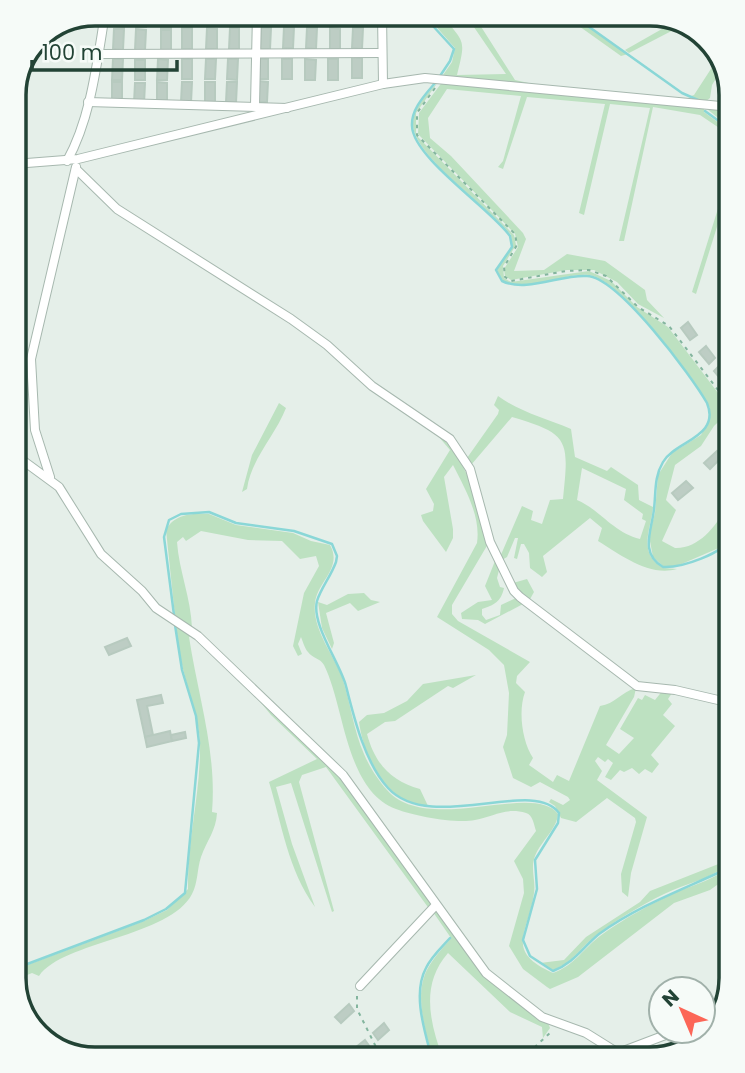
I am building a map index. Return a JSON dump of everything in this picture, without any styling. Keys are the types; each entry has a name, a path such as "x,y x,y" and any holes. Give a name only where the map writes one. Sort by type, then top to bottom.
{"street":[{"path":"67,161 75,148 88,102 103,26"},
{"path":"255,105 257,26"},
{"path":"382,26 383,84"},
{"path":"99,54 382,53"},
{"path":"26,163 78,159 383,84 425,78 719,106"},
{"path":"88,102 284,106 289,109"},
{"path":"50,477 35,430 31,359 78,159"},
{"path":"76,169 117,209 315,335 372,386 450,439 470,469 490,542 514,592 520,597 637,686 668,689 719,700"},
{"path":"26,462 50,477 66,494 110,563 142,591 160,613 177,620 198,636 343,775 486,973 526,1007 557,1024 586,1033 608,1047"},
{"path":"360,986 436,905"}],"path":[{"path":"442,79 418,113 417,135 514,234 517,245 504,267 505,277 511,281 589,271 606,276 638,307 669,326 719,391"},
{"path":"360,986 357,1009 376,1047"},
{"path":"536,1047 557,1024"}],"green space":[{"path":"436,26 450,26 459,37 462,54 457,75 506,74 473,26 481,26 515,80 547,87 441,78 452,62 455,48"},
{"path":"579,26 587,26 628,54 621,56"},
{"path":"663,28 673,30 629,53 625,50"},
{"path":"712,67 716,78 710,98 706,101 688,97 694,95"},
{"path":"443,81 704,108 704,112 719,123 719,128 700,115 653,107 624,241 619,241 650,108 610,104 584,215 579,213 605,104 527,97 503,169 498,167 503,161 521,96 447,89 428,118 430,138 451,156 523,233 526,239 514,271 544,270 567,254 605,261 645,290 647,300 664,318 638,304 617,282 594,270 567,270 511,280 505,276 504,269 518,247 515,234 418,134 419,113"},
{"path":"438,82 416,113 416,135 514,235 516,245 503,266 504,278 511,282 589,271 611,281 637,307 668,327 719,394 719,421 701,446 675,465 666,500 676,510 662,541 675,548 694,544 719,519 719,548 677,566 663,566 653,557 649,536 655,513 658,475 672,453 701,435 708,421 710,408 702,394 655,331 618,292 601,280 588,275 578,275 523,285 503,281 497,270 512,247 511,235 438,166 425,150 416,136 413,123 416,112"},
{"path":"707,109 719,110 719,118"},
{"path":"719,205 719,220 696,294 692,292"},
{"path":"498,396 524,411 571,429 575,457 607,471 611,467 638,485 639,500 653,507 647,540 650,555 663,568 677,569 656,570 626,558 598,541 602,528 590,518 543,556 547,572 542,577 530,568 529,553 524,544 521,544 517,559 514,558 518,538 515,538 507,557 502,560 500,557 522,506 533,511 531,520 542,524 550,500 563,499 566,464 562,442 555,435 512,417 471,465 467,458 498,414 499,410 494,405","holes":["582,468 626,489 624,500 643,514 642,519 646,521 640,539 622,532 577,500"]},
{"path":"279,403 286,408 253,468 247,489 242,492 252,455"},
{"path":"433,430 456,454 463,467 475,497 488,544 452,605 452,614 458,621 530,662 517,676 516,683 525,692 522,717 524,735 533,758 529,765 553,782 557,775 569,781 600,706 636,688 634,697 606,745 619,754 634,738 620,729 638,698 642,700 645,695 655,700 663,690 672,693 668,699 672,704 663,715 675,726 651,755 659,764 652,773 645,769 639,774 632,768 624,772 620,770 611,780 605,777 613,763 598,757 595,761 602,771 597,780 647,817 631,873 628,897 622,892 621,874 635,818 607,798 576,822 561,818 555,806 549,802 551,799 563,805 570,800 568,797 540,782 531,787 513,778 503,747 507,735 509,693 504,665 489,650 437,617 477,543 478,533 471,503 453,465 444,477 453,529 453,538 446,552 423,521 421,515 433,511 434,504 426,489 450,450"},
{"path":"190,514 209,514 236,525 293,533 330,545 333,561 317,595 317,622 342,677 364,754 387,790 405,803 428,809 526,803 545,805 558,814 555,825 534,861 534,893 523,939 528,957 538,965 553,973 561,970 600,936 637,912 719,874 719,884 710,890 674,903 578,977 550,989 547,987 523,969 509,946 524,893 523,879 514,861 536,831 532,818 526,813 512,811 467,821 446,820 396,809 379,799 356,766 324,665 307,651 301,637 298,644 302,654 298,656 293,646 304,593 319,566 316,556 300,559 282,541 248,540 201,531 186,541 183,537 177,542 192,628 175,616 166,530 174,521"},
{"path":"495,561 499,570 497,578 500,587 504,588 496,602 482,609 482,615 486,620 500,615 501,605 516,598 523,604 485,624 478,620 462,619 461,613 478,602 492,600 485,586"},
{"path":"527,579 534,592 529,601 513,583"},
{"path":"364,593 371,600 380,602 358,611 350,603 326,613 334,643 332,649 322,628 318,602 327,605 348,594"},
{"path":"175,621 193,635 189,637 212,768 212,812 217,813 201,857 194,890 180,908 162,920 70,954 52,964 39,976 32,973 26,975 26,965 144,921 167,910 188,889 200,743 196,715 182,663"},
{"path":"476,675 453,688 448,686 395,721 385,722 367,734 370,745 386,770 401,781 420,789 428,806 413,804 401,798 389,788 372,764 359,722 367,715 384,713 407,701 423,684"},
{"path":"248,687 335,769 432,904 430,910 326,767 302,775 299,782 334,911 332,912 291,783 276,787 292,844 315,907 292,863 269,782 317,759 271,715"},
{"path":"719,864 718,872 664,894 625,915 560,967 553,970 540,963 564,960 586,937 640,902 650,891"},
{"path":"435,910 493,983 548,1023 550,1028 543,1038 542,1027 510,1012 448,953 439,965 431,991 431,1018 439,1047 430,1047 422,1014 421,990 428,968 451,938 433,912"}],"building":[{"path":"284,27 294,27 293,48 283,48"},
{"path":"182,28 192,28 192,49 182,49"},
{"path":"207,28 217,29 217,49 206,49"},
{"path":"230,28 239,28 239,49 229,49"},
{"path":"261,28 271,28 270,49 260,49"},
{"path":"307,28 317,28 316,49 306,48"},
{"path":"330,28 340,29 340,49 330,49"},
{"path":"353,28 363,28 362,49 352,48"},
{"path":"114,29 124,29 123,50 113,49"},
{"path":"136,29 146,30 145,50 135,50"},
{"path":"161,30 171,30 171,51 161,51"},
{"path":"352,57 362,58 362,78 352,78"},
{"path":"113,59 123,59 122,80 112,80"},
{"path":"158,59 168,60 167,80 157,80"},
{"path":"182,59 192,59 192,79 182,79"},
{"path":"206,59 216,59 215,79 205,79"},
{"path":"228,59 238,59 237,80 227,79"},
{"path":"258,59 268,59 268,79 258,79"},
{"path":"282,59 292,59 292,79 282,79"},
{"path":"305,59 316,60 315,80 305,80"},
{"path":"328,59 338,59 338,80 328,80"},
{"path":"135,60 145,60 145,80 135,80"},
{"path":"258,81 268,82 267,102 257,102"},
{"path":"112,82 122,82 122,103 112,103"},
{"path":"157,82 167,83 167,103 157,103"},
{"path":"182,82 192,82 191,103 181,102"},
{"path":"205,82 215,82 215,102 205,102"},
{"path":"227,82 237,82 236,103 226,102"},
{"path":"135,83 145,83 144,104 134,103"},
{"path":"688,322 697,335 690,340 681,328"},
{"path":"706,346 715,358 709,364 699,352"},
{"path":"717,451 719,453 719,460 710,469 704,463"},
{"path":"686,481 693,488 678,500 672,493"},
{"path":"127,638 131,646 109,655 105,647"},
{"path":"161,695 163,703 147,706 153,735 145,737 137,700"},
{"path":"170,731 172,741 147,747 145,737"},
{"path":"185,732 186,738 172,741 171,735"},
{"path":"349,1004 354,1011 341,1023 335,1017"},
{"path":"384,1023 389,1030 378,1040 373,1033"},
{"path":"365,1040 370,1047 356,1047"}],"waterway":[{"path":"433,26 454,49 440,76"},
{"path":"588,26 682,93 698,100"},
{"path":"435,83 414,114 412,126 416,139 438,168 510,236 512,247 496,270 502,281 522,285 577,276 587,276 600,281 617,292 653,329 707,403 710,414 708,424 669,455 660,468 649,548 651,555 663,567 701,559 719,550"},
{"path":"705,111 719,121"},
{"path":"174,615 164,537 169,520 181,514 209,512 236,523 294,531 332,544 337,556 336,562 317,601 318,621 343,677 367,753 388,788 406,801 429,806 454,807 527,800 546,803 559,813 558,823 535,860 537,889 523,940 530,956 553,971 573,959 613,924 719,872"},
{"path":"26,964 144,920 166,909 185,893 199,743 196,716 182,670 175,625"},
{"path":"429,1047 421,1013 422,978 428,964 450,938"}]}
